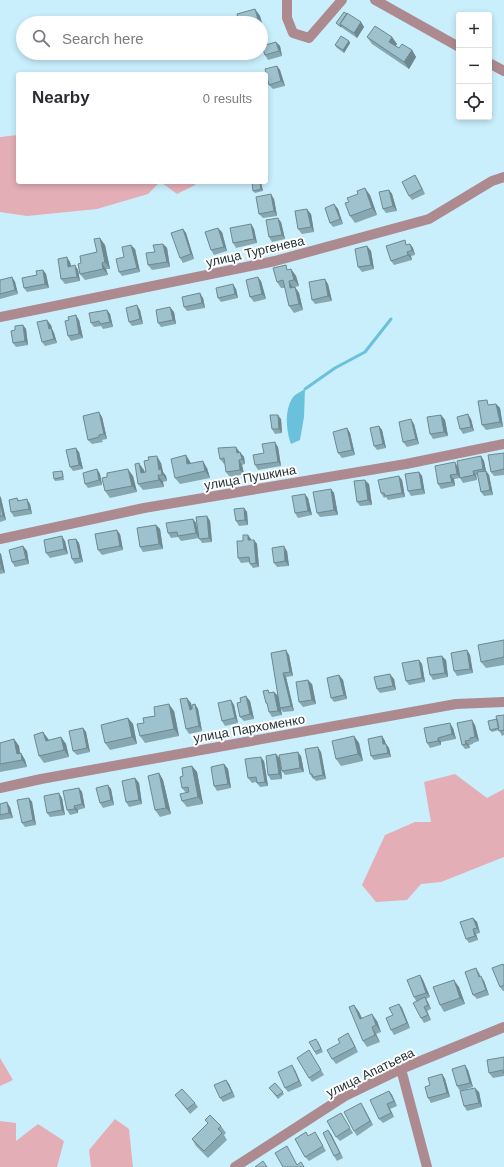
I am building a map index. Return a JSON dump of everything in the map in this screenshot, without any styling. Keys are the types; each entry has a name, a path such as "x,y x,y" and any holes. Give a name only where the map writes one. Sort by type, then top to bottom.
{"street":[{"path":"287,0 287,18 293,33 309,38 342,0"},
{"path":"375,0 456,45"},
{"path":"492,65 504,71"},
{"name":"улица Тургенева","path":"0,317 275,261 429,219 492,181 504,177"},
{"name":"улица Пушкина","path":"0,539 144,508 406,464 504,444"},
{"name":"улица Пархоменко","path":"0,788 41,778 456,704 504,702"},
{"name":"улица Апатьева","path":"235,1167 345,1096 401,1069 504,1027"},
{"path":"401,1069 427,1167"}],"shaded area":[{"path":"16,135 16,184 158,184 148,194 97,209 27,216 0,212 0,137"},
{"path":"164,184 195,184 195,185 177,194"},
{"path":"455,774 487,798 504,789 504,857 441,882 421,884 407,900 376,902 362,885 385,835 415,822 431,822 424,782"},
{"path":"0,1058 13,1080 0,1086"},
{"path":"115,1119 129,1129 133,1167 91,1167 89,1150"},
{"path":"0,1121 16,1123 16,1141 38,1124 64,1141 57,1167 0,1167"}],"water":[{"path":"305,389 304,417 300,440 291,444 287,426 287,413 294,396"}],"building":[{"path":"255,9 257,16 237,16 237,14"},
{"path":"344,12 347,14 340,24 341,27 336,23"},
{"path":"347,13 361,22 354,33 340,24"},
{"path":"375,26 392,37 389,42 399,48 402,44 412,50 404,62 367,37"},
{"path":"341,36 349,41 343,50 335,45"},
{"path":"276,42 279,51 268,54 268,44"},
{"path":"277,66 281,81 269,85 268,72 266,72 265,69"},
{"path":"415,175 422,189 409,196 402,182"},
{"path":"252,184 260,184 261,189 253,191"},
{"path":"365,188 372,208 350,216 345,203 349,202 347,198 358,194 357,191"},
{"path":"389,190 393,206 383,209 379,192"},
{"path":"271,194 274,211 259,214 256,197"},
{"path":"334,204 340,219 330,223 325,208"},
{"path":"307,209 311,227 298,229 295,211"},
{"path":"278,218 282,235 269,237 266,220"},
{"path":"251,224 254,239 233,243 230,228"},
{"path":"218,228 224,247 211,250 205,232"},
{"path":"183,229 191,254 180,258 171,233"},
{"path":"100,238 105,262 102,263 103,269 80,274 78,264 81,263 80,256 97,252 94,239"},
{"path":"405,240 406,245 410,244 412,250 407,252 408,255 391,261 386,246"},
{"path":"163,244 167,262 148,265 146,253 155,252 153,245"},
{"path":"131,245 137,268 119,272 116,259 124,257 122,247"},
{"path":"367,246 371,265 358,267 355,249"},
{"path":"67,257 68,267 75,265 77,277 61,279 58,259"},
{"path":"286,265 287,270 291,269 294,280 289,281 290,288 295,287 299,304 289,306 283,280 277,282 273,268"},
{"path":"43,270 45,284 24,288 22,278 37,275 36,271"},
{"path":"12,277 15,290 0,294 0,280"},
{"path":"258,277 262,294 250,297 246,280"},
{"path":"325,279 328,296 312,300 309,282"},
{"path":"233,284 235,294 218,298 216,288"},
{"path":"200,293 202,303 184,307 182,297"},
{"path":"137,305 140,319 129,322 126,308"},
{"path":"170,307 173,320 158,323 156,310"},
{"path":"107,310 110,322 100,324 99,321 91,323 89,313"},
{"path":"76,315 79,334 68,336 65,321 69,320 68,317"},
{"path":"47,320 49,329 51,328 54,339 42,342 37,322"},
{"path":"23,325 25,341 13,343 11,331 15,330 15,326"},
{"path":"487,400 488,405 496,404 500,422 482,425 478,401"},
{"path":"99,412 104,434 88,440 83,416"},
{"path":"468,414 471,427 460,429 457,417"},
{"path":"270,415 278,415 279,429 272,429"},
{"path":"441,415 444,432 430,434 427,417"},
{"path":"411,419 416,439 403,442 399,422"},
{"path":"379,426 383,444 374,446 370,428"},
{"path":"347,428 352,450 338,453 333,432"},
{"path":"275,442 278,462 255,465 253,455 264,453 262,444"},
{"path":"236,447 237,453 240,452 242,459 239,460 240,470 226,472 224,458 220,459 218,448"},
{"path":"76,448 79,465 70,467 66,450"},
{"path":"504,453 504,469 491,472 488,455"},
{"path":"186,455 187,464 203,461 205,471 175,478 171,459"},
{"path":"157,456 159,470 161,469 162,475 158,475 159,480 138,484 135,464 139,463 141,473 146,472 144,461 149,460 148,457"},
{"path":"481,456 483,469 473,471 474,475 460,478 457,461"},
{"path":"455,462 457,474 450,475 452,482 438,484 435,466"},
{"path":"97,469 99,480 85,484 83,473"},
{"path":"128,469 132,486 105,491 102,478 107,477 107,473"},
{"path":"62,471 63,477 54,479 53,472"},
{"path":"486,471 490,490 481,492 477,472"},
{"path":"419,472 422,489 408,491 405,474"},
{"path":"399,476 402,493 385,496 384,493 381,493 378,480"},
{"path":"365,480 368,500 357,502 354,481"},
{"path":"331,489 334,510 317,513 313,492"},
{"path":"305,494 308,511 295,513 292,496"},
{"path":"17,498 18,501 27,499 29,509 11,512 9,500"},
{"path":"0,502 3,516 0,516"},
{"path":"244,508 245,520 236,521 234,509"},
{"path":"207,516 209,538 199,539 196,517"},
{"path":"193,519 196,533 178,536 177,532 168,533 166,523"},
{"path":"156,525 159,544 140,547 137,528"},
{"path":"117,530 120,546 98,550 95,534"},
{"path":"243,535 248,535 248,540 254,540 256,563 250,564 249,557 238,558 237,541 243,541"},
{"path":"62,536 64,549 46,553 44,540"},
{"path":"76,539 80,558 72,559 68,540"},
{"path":"23,546 26,559 12,562 9,550"},
{"path":"284,546 285,561 274,563 272,548"},
{"path":"504,640 504,657 481,662 478,645"},
{"path":"286,650 290,672 283,673 291,706 280,708 271,653"},
{"path":"467,650 470,669 454,671 451,653"},
{"path":"442,656 445,673 430,675 427,658"},
{"path":"419,660 422,678 406,681 402,663"},
{"path":"390,674 393,686 377,689 374,677"},
{"path":"339,675 344,695 331,698 327,678"},
{"path":"308,680 312,700 299,702 296,682"},
{"path":"268,690 269,693 274,692 278,711 269,712 263,691"},
{"path":"246,696 250,714 240,717 237,703 241,702 240,698"},
{"path":"187,698 190,710 192,709 192,705 195,704 199,726 186,729 180,699"},
{"path":"231,700 235,718 222,721 218,703"},
{"path":"169,704 174,729 140,736 137,724 144,723 143,718 155,716 154,707"},
{"path":"504,715 504,730 499,731 496,716"},
{"path":"128,718 132,737 105,743 101,725"},
{"path":"497,719 499,728 490,730 488,721"},
{"path":"472,720 475,737 465,741 466,744 462,745 457,723"},
{"path":"450,723 452,734 438,738 438,741 427,743 424,728"},
{"path":"83,728 87,748 73,751 69,731"},
{"path":"43,732 46,741 61,737 64,750 39,756 34,735"},
{"path":"354,736 358,754 336,759 332,741"},
{"path":"382,736 383,744 386,744 388,753 371,756 368,739"},
{"path":"14,739 17,754 21,753 22,760 0,764 0,743"},
{"path":"318,747 323,775 313,777 312,774 310,774 305,749"},
{"path":"298,752 300,768 282,771 279,755"},
{"path":"276,754 279,774 268,775 266,756"},
{"path":"261,757 265,782 257,783 256,777 248,778 245,759"},
{"path":"224,764 228,784 214,786 211,767"},
{"path":"192,766 198,797 182,801 180,794 189,792 188,787 182,788 180,777 183,776 182,768"},
{"path":"159,773 166,808 155,810 148,776"},
{"path":"135,778 139,800 126,802 122,781"},
{"path":"108,785 111,800 100,803 96,788"},
{"path":"79,788 82,804 74,806 75,809 67,810 63,791"},
{"path":"59,793 62,810 47,813 44,796"},
{"path":"29,798 33,820 22,823 17,800"},
{"path":"7,802 9,813 0,815 0,804"},
{"path":"473,918 477,928 473,929 475,936 466,939 460,922"},
{"path":"503,964 504,985 500,987 492,968"},
{"path":"476,968 479,977 481,976 486,990 473,995 465,972"},
{"path":"420,975 426,993 414,997 407,980"},
{"path":"454,980 460,998 440,1005 433,987"},
{"path":"425,997 428,1005 424,1007 428,1015 421,1018 413,1003"},
{"path":"399,1004 407,1023 391,1030 386,1018 393,1015 389,1008"},
{"path":"354,1005 360,1019 372,1014 376,1025 372,1027 375,1035 363,1041 349,1007"},
{"path":"348,1033 355,1047 332,1059 327,1050 340,1043 338,1039"},
{"path":"316,1039 321,1049 315,1052 309,1042"},
{"path":"309,1050 321,1070 309,1078 297,1058"},
{"path":"504,1057 504,1072 503,1073 503,1070 489,1073 487,1060"},
{"path":"292,1065 299,1081 285,1088 278,1072"},
{"path":"465,1065 470,1083 457,1086 452,1069"},
{"path":"442,1074 447,1093 428,1098 425,1087 430,1085 428,1078"},
{"path":"226,1080 232,1092 220,1098 214,1085"},
{"path":"275,1083 283,1092 277,1096 269,1088"},
{"path":"475,1088 479,1103 464,1106 460,1091"},
{"path":"182,1089 195,1103 187,1109 175,1095"},
{"path":"389,1091 394,1101 387,1104 391,1113 379,1119 370,1100"},
{"path":"361,1103 370,1121 354,1131 344,1112"},
{"path":"341,1113 350,1128 336,1137 327,1121"},
{"path":"210,1115 221,1126 218,1129 222,1133 204,1151 192,1139 208,1123 205,1120"},
{"path":"328,1130 340,1153 334,1156 323,1133"},
{"path":"306,1132 308,1136 315,1132 323,1146 305,1157 295,1139"},
{"path":"287,1146 297,1165 301,1162 304,1167 283,1167 275,1153"},
{"path":"263,1161 267,1167 255,1167"}],"waterway":[{"path":"305,389 335,368 365,352 391,319"}]}
